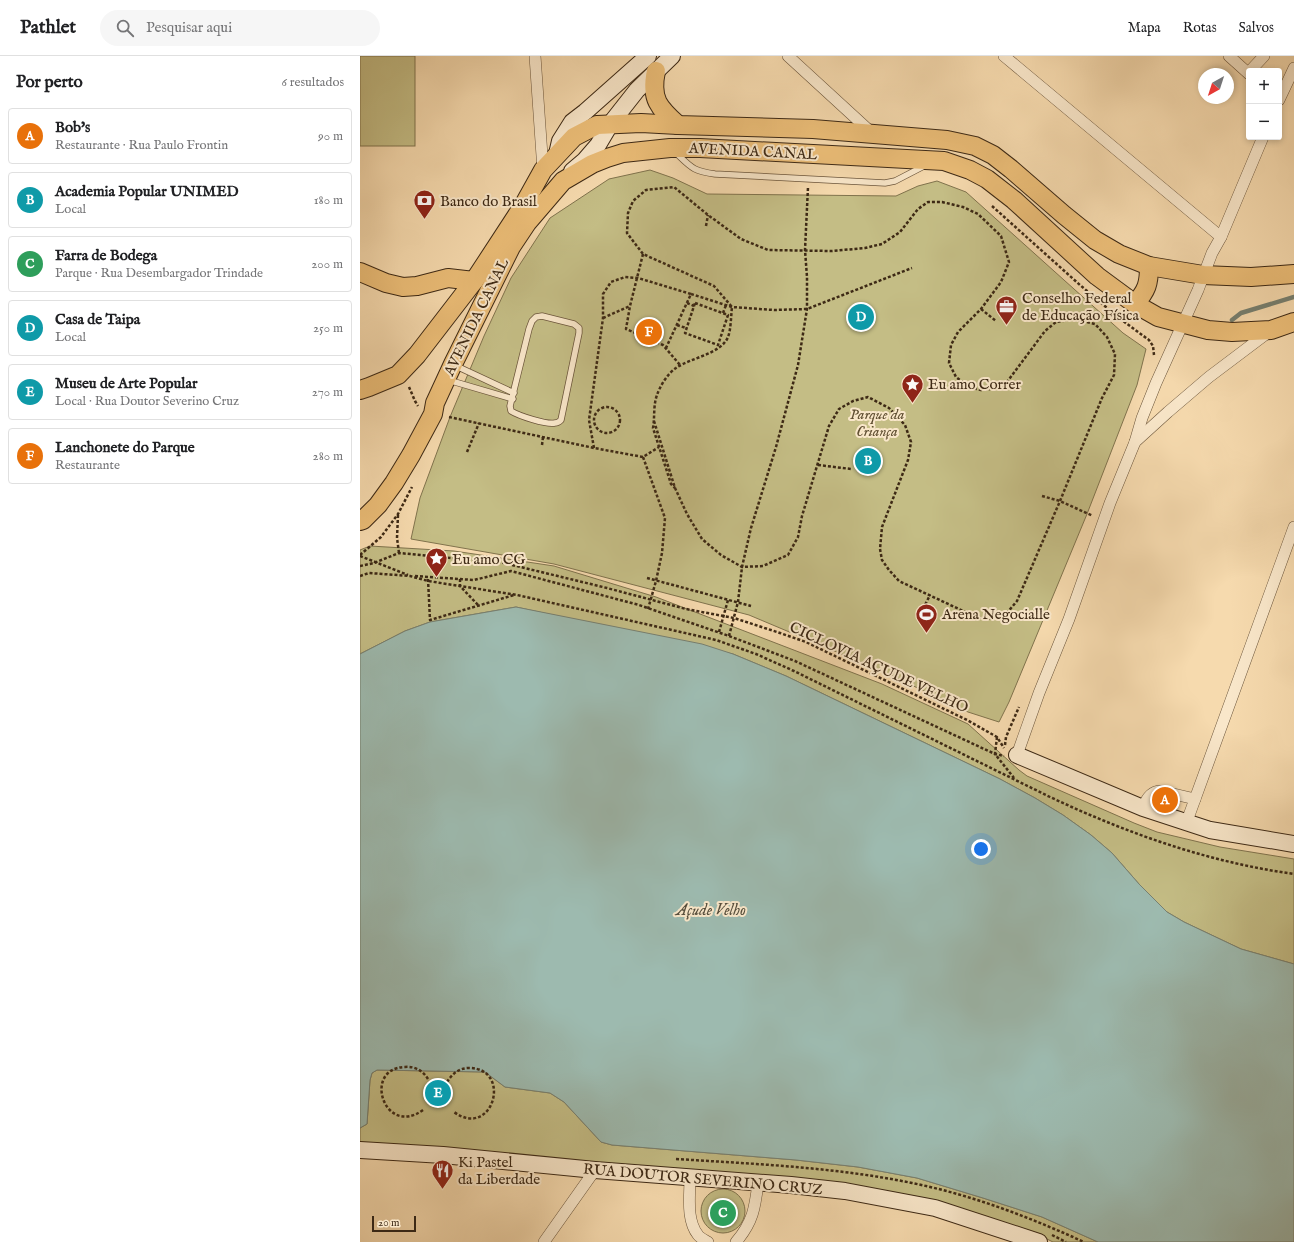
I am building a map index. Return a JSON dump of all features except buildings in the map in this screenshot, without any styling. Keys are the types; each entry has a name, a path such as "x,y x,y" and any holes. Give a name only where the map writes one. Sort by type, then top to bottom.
{"main road":[{"path":"557,154 560,141 572,122 648,56"},
{"path":"563,181 598,145 612,123 637,90 672,56"},
{"path":"656,71 653,86 656,100 667,115 678,125"},
{"name":"AVENIDA CANAL","path":"360,390 398,375 417,355 474,282 523,206 543,170 557,154 574,137 587,129 597,125 612,123 813,129 947,140 975,146 993,155 1095,240 1119,254 1149,266 1203,275 1251,277 1294,274"},
{"name":"AVENIDA CANAL","path":"360,521 363,520 378,505 394,483 411,455 433,414 435,403 449,372 511,247 527,223 563,181 592,164 623,153 670,148 724,149 944,161 954,163 987,179 1014,200 1097,276 1135,304 1158,317 1208,330 1232,332 1271,330 1294,322"},
{"path":"1135,304 1141,297 1149,281 1149,266"},
{"path":"360,272 386,283 403,287 417,286 448,278 474,282"},
{"path":"1011,753 1143,808 1210,830 1294,844"},
{"name":"RUA DOUTOR SEVERINO CRUZ","path":"360,1150 443,1155 595,1170 806,1186 845,1191 935,1208 1039,1242"}],"street":[{"path":"535,56 543,170"},
{"path":"788,56 874,135"},
{"path":"1004,56 1221,237"},
{"path":"1229,56 1246,70"},
{"path":"1253,68 1264,56"},
{"path":"1282,94 1294,68"},
{"path":"1011,753 1039,694 1069,619 1110,503 1136,442 1144,412 1262,140"},
{"path":"1136,442 1209,377 1271,330"},
{"path":"1186,821 1294,527"},
{"path":"1143,808 1150,795 1156,791 1195,799"},
{"path":"544,1242 595,1170"},
{"path":"690,1178 690,1216 696,1239 708,1242"},
{"path":"736,1242 750,1221 754,1209 758,1183"}],"lane":[{"path":"670,148 693,169 704,173 885,183 895,182 933,161"},
{"path":"542,316 574,324 579,328 561,420 550,424 511,411 510,406 514,396 532,321 536,317 542,316"},
{"path":"449,372 514,396"},
{"path":"449,372 514,396"}],"path":[{"path":"729,636 738,602 742,567 751,528 776,447 798,365 807,309 805,250 810,179"},
{"path":"654,422 675,488 687,514 702,539 721,555 742,567 763,566 788,555 798,537 802,516 829,426 839,409 853,401 868,397 890,408 905,425 911,442 908,460 882,527 880,549 882,560 888,570 899,581 976,617 992,619 1006,614 1017,601 1102,398 1114,374 1115,354 1107,337 1095,324 1074,319 1056,322 1045,331 1004,386 981,390 969,387 956,377 949,363 951,345 958,332 981,309 1001,282 1009,262 1001,236 978,214 963,206 942,202 928,202 918,209 900,232 882,244 865,248 832,251 768,250 741,239 708,215 674,187 646,190 633,201 628,213 628,233 643,254 714,286 732,307 728,337 723,344 712,352 675,368 657,394 654,405 653,428 671,484 675,488"},
{"path":"992,205 1080,285 1119,318 1149,340 1153,346 1154,353 1152,361"},
{"path":"706,226 708,215"},
{"path":"643,254 626,329 663,345 680,365"},
{"path":"594,448 589,420 603,318 603,294 611,282 625,277 638,278 676,291 691,294 732,307 774,310 807,309 912,268"},
{"path":"666,348 691,294"},
{"path":"687,303 694,306 695,304 728,315 718,345 685,333 694,306"},
{"path":"723,313 726,305"},
{"path":"603,318 630,306"},
{"path":"981,309 996,321"},
{"path":"677,325 686,328"},
{"path":"398,375 410,389 419,407 433,414 643,457 659,447"},
{"path":"606,407 615,409 621,420 618,429 606,434 598,430 594,420 595,414 598,410 606,407"},
{"path":"589,420 594,420"},
{"path":"467,452 479,423"},
{"path":"542,445 543,437"},
{"path":"643,457 665,518 662,553 648,608"},
{"path":"818,465 851,469"},
{"path":"410,576 360,556 381,537 398,514 414,483"},
{"path":"1042,496 1060,501 1087,514 1104,520"},
{"path":"398,514 397,538 399,553"},
{"name":"CICLOVIA AÇUDE VELHO","path":"360,566 399,553 504,563 686,609 734,618 806,642 967,720 997,737 1011,753"},
{"path":"428,579 474,580 511,571 648,608 719,632 795,661 995,754 1005,756 1011,753 1006,737 1022,700"},
{"path":"360,576 369,573 428,579 460,586 517,595 716,640 749,651 794,671 1050,797 1133,833 1178,848 1230,862 1294,874"},
{"path":"647,578 751,606"},
{"path":"428,579 430,620 517,595"},
{"path":"460,579 460,586 478,605"},
{"path":"923,610 930,595"},
{"path":"719,632 728,600"},
{"path":"423,1110 410,1116 395,1114 384,1104 381,1093 382,1086 384,1079 391,1070 402,1067 417,1069 423,1073 428,1080"},
{"path":"447,1082 457,1071 464,1068 472,1068 485,1073 494,1086 494,1100 485,1113 468,1118 460,1116 454,1112"}],"green space":[{"path":"360,56 415,56 415,146 360,146"},
{"name":"Parque da Criança","path":"650,170 673,178 707,194 896,196 918,186 937,181 966,192 1123,333 1146,349 1137,385 1087,514 1009,702 999,722 968,712 882,671 749,615 554,564 411,539 420,498 450,417 484,336 511,278 550,218 609,179"},
{"path":"370,546 454,551 554,566 656,597 882,684 968,724 1027,776 1134,823 1157,832 1220,847 1294,859 1294,964 1241,949 1184,922 1167,912 1139,884 1112,853 1091,835 1063,815 1035,798 1000,779 786,676 733,654 516,607 430,622 405,631 360,654 360,550"},
{"path":"377,1070 485,1072 505,1087 550,1093 564,1102 601,1142 612,1145 796,1160 858,1167 917,1178 1042,1217 1098,1242 1053,1242 1043,1237 919,1202 360,1146 360,1128 367,1124 370,1080 372,1073"},
{"path":"719,1189 727,1189 732,1190 739,1195 744,1202 744,1220 739,1227 732,1232 719,1233 711,1230 704,1223 701,1215 701,1207 704,1199 711,1192"}],"water":[{"name":"Açude Velho","path":"516,607 702,644 733,654 786,676 1000,779 1063,815 1091,835 1112,853 1139,884 1167,912 1184,922 1241,949 1294,964 1294,1242 1098,1242 1042,1217 917,1178 858,1167 796,1160 612,1145 601,1142 564,1102 550,1093 505,1087 485,1072 377,1070 372,1073 370,1080 367,1124 360,1128 360,654 405,631 430,622"}],"waterway":[{"path":"1232,320 1241,313 1294,297"}],"place":[{"name":"Banco do Brasil","path":"425,220"},
{"name":"Casa de Taipa","path":"861,317"},
{"name":"Conselho Federal de Educação Física","path":"1007,326"},
{"name":"Lanchonete do Parque","path":"649,332"},
{"name":"Eu amo Correr","path":"912,404"},
{"name":"Academia Popular UNIMED","path":"868,461"},
{"name":"Eu amo CG","path":"437,578"},
{"name":"Arena Negocialle","path":"926,634"},
{"name":"Bob's","path":"1165,800"},
{"name":"Museu de Arte Popular","path":"438,1093"},
{"name":"Ki Pastel da Liberdade","path":"443,1190"},
{"name":"Farra de Bodega","path":"723,1213"}]}
